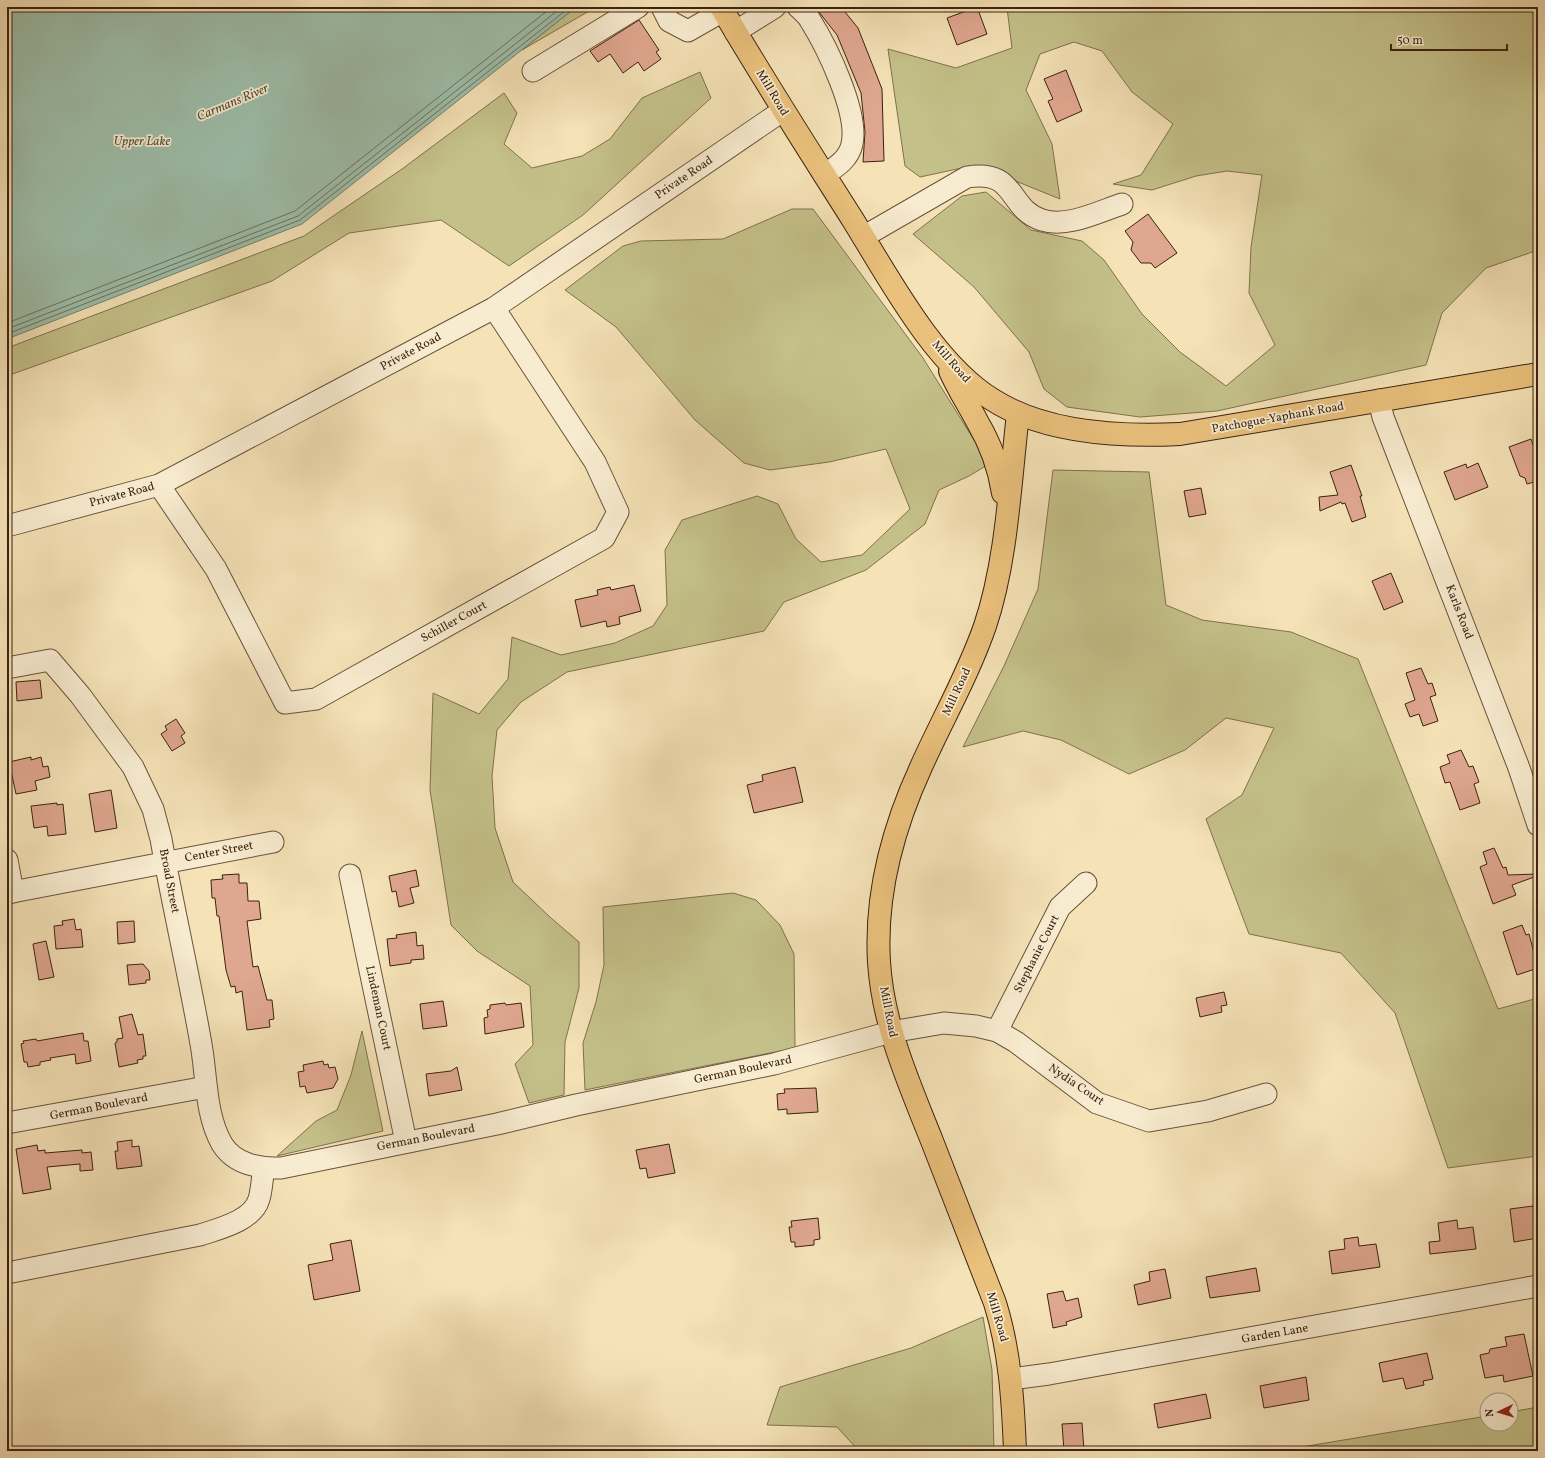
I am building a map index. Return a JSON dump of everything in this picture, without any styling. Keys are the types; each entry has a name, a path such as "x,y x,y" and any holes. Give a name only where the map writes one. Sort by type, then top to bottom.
{"main road":[{"name":"Mill Road","path":"722,9 782,111 912,312 944,356 975,389 1018,414 1008,513 998,572 986,624 969,666 911,791 892,844 886,870 879,941 882,985 891,1032 898,1056 995,1303 1006,1344 1011,1379 1015,1451"},
{"path":"944,356 960,394 979,423 996,461 1008,513"},
{"name":"Patchogue-Yaphank Road","path":"1018,414 1050,425 1136,435 1180,434 1538,374"}],"street":[{"path":"533,71 638,7"},
{"path":"662,7 669,21 688,31 722,9"},
{"path":"735,32 776,7"},
{"path":"798,7 810,19 830,57 847,101 853,127 850,152 845,160 824,175"},
{"name":"Private Road","path":"7,526 159,485 494,308 782,111"},
{"path":"863,237 967,177 982,175 996,178 1007,186 1028,212 1041,220 1069,221 1122,204"},
{"name":"Schiller Court","path":"159,485 216,569 285,702 316,699 604,538 618,512 595,462 494,308"},
{"name":"Karls Road","path":"1379,400 1384,417 1519,768 1538,825"},
{"name":"Broad Street","path":"7,668 50,660 80,695 133,767 153,808 201,1046 206,1087"},
{"name":"Center Street","path":"10,893 273,842"},
{"path":"7,860 10,893"},
{"name":"Lindeman Court","path":"350,875 406,1142"},
{"name":"Stephanie Court","path":"997,1031 1060,907 1086,883"},
{"name":"Nydia Court","path":"891,1032 944,1023 976,1026 997,1031 1016,1042 1098,1103 1149,1121 1208,1111 1266,1094"},
{"name":"German Boulevard","path":"7,1123 37,1119 74,1109 206,1087 212,1121 223,1145 234,1157 251,1166 280,1168 497,1124 576,1105 774,1064 891,1032"},
{"path":"7,1273 200,1235 227,1226 245,1216 255,1207 259,1200 264,1168"},
{"name":"Garden Lane","path":"1011,1379 1048,1374 1538,1286"}],"shaded area":[{"path":"576,7 596,7 522,50"},
{"path":"1005,7 1538,7 1538,250 1486,268 1442,313 1426,365 1217,411 1140,417 1067,407 1044,389 1029,352 974,287 913,234 962,196 986,192 1031,230 1082,241 1104,260 1142,314 1180,352 1226,386 1275,345 1249,293 1251,247 1262,175 1227,171 1196,176 1152,190 1113,184 1141,175 1173,124 1132,92 1102,51 1074,42 1040,54 1026,90 1052,144 1060,199 976,165 920,177 905,166 888,49 956,68 1012,48 1007,8"},
{"path":"700,72 711,98 583,215 509,266 441,220 349,233 272,281 7,376 7,348 304,236 402,169 504,93 517,113 504,144 532,168 582,156 610,139 642,98"},
{"path":"792,209 813,209 923,358 989,464 969,476 939,490 925,524 866,570 784,602 764,631 567,672 521,702 497,730 492,776 495,828 513,882 579,942 579,988 565,1042 564,1095 529,1103 515,1064 533,1045 530,986 477,951 451,925 430,790 433,693 479,714 508,679 512,637 561,655 615,643 653,626 667,605 665,550 682,520 757,496 778,504 796,539 821,562 862,555 910,509 886,449 829,462 770,470 744,463 695,420 616,327 565,290 623,246 641,241 723,239"},
{"path":"1053,470 1149,472 1166,605 1202,620 1291,632 1358,659 1498,1009 1538,998 1538,1156 1448,1168 1395,1013 1341,953 1249,934 1206,819 1242,795 1274,728 1226,718 1185,750 1129,774 1061,740 1023,731 963,747 1004,666 1038,589"},
{"path":"733,893 756,900 780,925 794,954 795,1048 585,1090 583,1043 596,1002 604,965 603,907"},
{"path":"362,1031 383,1131 277,1156 316,1121 337,1110 351,1075"},
{"path":"983,1317 992,1370 994,1451 859,1451 837,1427 767,1425 780,1387 911,1348"},
{"path":"1538,1407 1538,1451 1278,1451 1479,1417 1479,1432 1519,1432 1519,1411"}],"water":[{"name":"Upper Lake","path":"7,7 576,7 302,224 7,339"}],"building":[{"path":"815,7 841,7 858,28 882,89 884,161 863,162 865,132 861,93 837,35"},
{"path":"977,7 987,34 957,45 947,18"},
{"path":"639,20 659,50 656,52 661,59 644,71 638,62 623,73 610,54 598,62 590,51"},
{"path":"1066,70 1082,111 1057,122 1048,101 1053,99 1044,79"},
{"path":"1148,214 1177,253 1155,268 1151,263 1141,263 1131,250 1133,242 1125,231"},
{"path":"1531,439 1538,458 1538,481 1527,484 1525,478 1520,476 1509,447"},
{"path":"1478,463 1488,487 1455,500 1444,472 1466,464 1467,468"},
{"path":"1351,465 1362,496 1360,496 1366,517 1352,522 1345,503 1342,504 1341,502 1320,511 1319,497 1338,495 1330,472"},
{"path":"1201,488 1206,514 1189,517 1184,491"},
{"path":"1391,573 1403,602 1384,610 1372,581"},
{"path":"634,585 641,611 619,617 620,624 607,627 606,621 581,627 575,600 598,595 597,590 610,587 611,590"},
{"path":"1421,668 1428,684 1432,683 1436,695 1430,697 1438,721 1423,726 1419,714 1410,717 1405,704 1415,700 1406,673"},
{"path":"40,680 42,698 17,701 16,682"},
{"path":"176,719 185,733 181,736 185,743 172,751 161,734 167,730 165,726"},
{"path":"1461,750 1469,767 1473,766 1479,782 1474,784 1480,803 1460,810 1450,782 1445,783 1440,767 1450,763 1447,755"},
{"path":"31,757 31,760 41,757 43,767 48,766 50,777 35,781 37,790 16,794 9,762"},
{"path":"795,767 803,802 754,813 747,785 763,781 762,775"},
{"path":"111,790 117,828 95,832 89,794"},
{"path":"57,803 57,805 63,804 66,834 48,836 47,826 34,828 31,806"},
{"path":"1494,848 1503,868 1506,867 1508,875 1537,874 1537,876 1512,885 1516,895 1493,904 1480,867 1487,864 1483,852"},
{"path":"416,870 419,886 410,888 414,903 399,907 396,891 392,892 389,876"},
{"path":"239,874 239,883 247,883 248,901 259,901 261,919 247,921 253,967 258,966 267,1000 272,1000 274,1019 269,1020 270,1027 247,1030 242,991 236,993 235,986 231,987 226,970 219,916 217,916 215,898 212,898 211,880 223,879 222,875"},
{"path":"74,919 76,930 81,929 83,947 56,949 54,926 63,925 62,921"},
{"path":"134,921 135,942 118,944 117,922"},
{"path":"1522,925 1526,935 1529,934 1538,968 1517,975 1503,932"},
{"path":"416,932 417,946 423,945 424,959 411,960 411,963 390,966 387,939 397,938 396,935"},
{"path":"46,941 54,977 39,980 33,944"},
{"path":"143,964 149,971 150,980 146,980 146,983 129,985 127,965"},
{"path":"1224,992 1227,1005 1221,1006 1222,1012 1200,1017 1196,998"},
{"path":"443,1001 447,1026 423,1029 420,1004"},
{"path":"505,1003 506,1005 521,1003 524,1027 485,1034 484,1018 488,1017 487,1010 490,1009 490,1005"},
{"path":"132,1014 138,1035 143,1034 146,1056 143,1056 143,1059 137,1060 138,1063 119,1067 115,1043 117,1042 117,1039 123,1038 119,1017"},
{"path":"83,1033 84,1041 88,1041 91,1061 76,1064 75,1054 50,1058 51,1060 40,1062 40,1065 28,1067 27,1062 24,1062 21,1044 24,1043 23,1041 36,1039 37,1041"},
{"path":"323,1061 324,1065 328,1064 329,1068 335,1067 338,1079 333,1088 307,1093 305,1086 300,1087 298,1072 304,1071 303,1065"},
{"path":"457,1067 462,1090 429,1096 426,1074 451,1071"},
{"path":"816,1088 818,1112 787,1114 787,1109 778,1110 777,1094 785,1093 784,1089"},
{"path":"132,1140 132,1147 139,1146 142,1166 117,1169 115,1151 118,1151 117,1142"},
{"path":"669,1144 675,1173 648,1178 646,1168 640,1169 636,1150"},
{"path":"37,1145 38,1151 45,1150 45,1153 82,1150 82,1153 91,1152 93,1170 80,1171 80,1164 47,1167 51,1189 23,1194 16,1149"},
{"path":"1533,1206 1534,1213 1538,1212 1538,1238 1514,1242 1510,1209"},
{"path":"818,1218 820,1239 814,1240 814,1245 795,1247 795,1242 791,1242 789,1227 792,1227 791,1221"},
{"path":"1457,1220 1458,1229 1473,1227 1476,1249 1430,1254 1429,1242 1440,1241 1438,1223"},
{"path":"1358,1237 1359,1246 1376,1244 1380,1267 1332,1274 1329,1251 1345,1249 1344,1239"},
{"path":"351,1240 360,1291 314,1300 308,1265 333,1260 330,1244"},
{"path":"1256,1268 1260,1291 1210,1298 1206,1277"},
{"path":"1165,1269 1171,1298 1138,1305 1134,1285 1150,1281 1149,1272"},
{"path":"1063,1291 1066,1301 1078,1298 1082,1317 1066,1322 1067,1325 1053,1328 1047,1294"},
{"path":"1524,1334 1533,1376 1504,1382 1503,1375 1485,1378 1480,1355 1489,1353 1490,1349 1507,1346 1505,1337"},
{"path":"1427,1353 1433,1379 1423,1381 1424,1385 1406,1389 1403,1378 1383,1382 1379,1363"},
{"path":"1306,1377 1309,1400 1264,1408 1260,1386"},
{"path":"1206,1394 1211,1418 1158,1428 1154,1404"},
{"path":"1082,1423 1084,1451 1064,1451 1062,1424"}],"water label":[{"name":"Carmans River","path":"233,103"}]}
